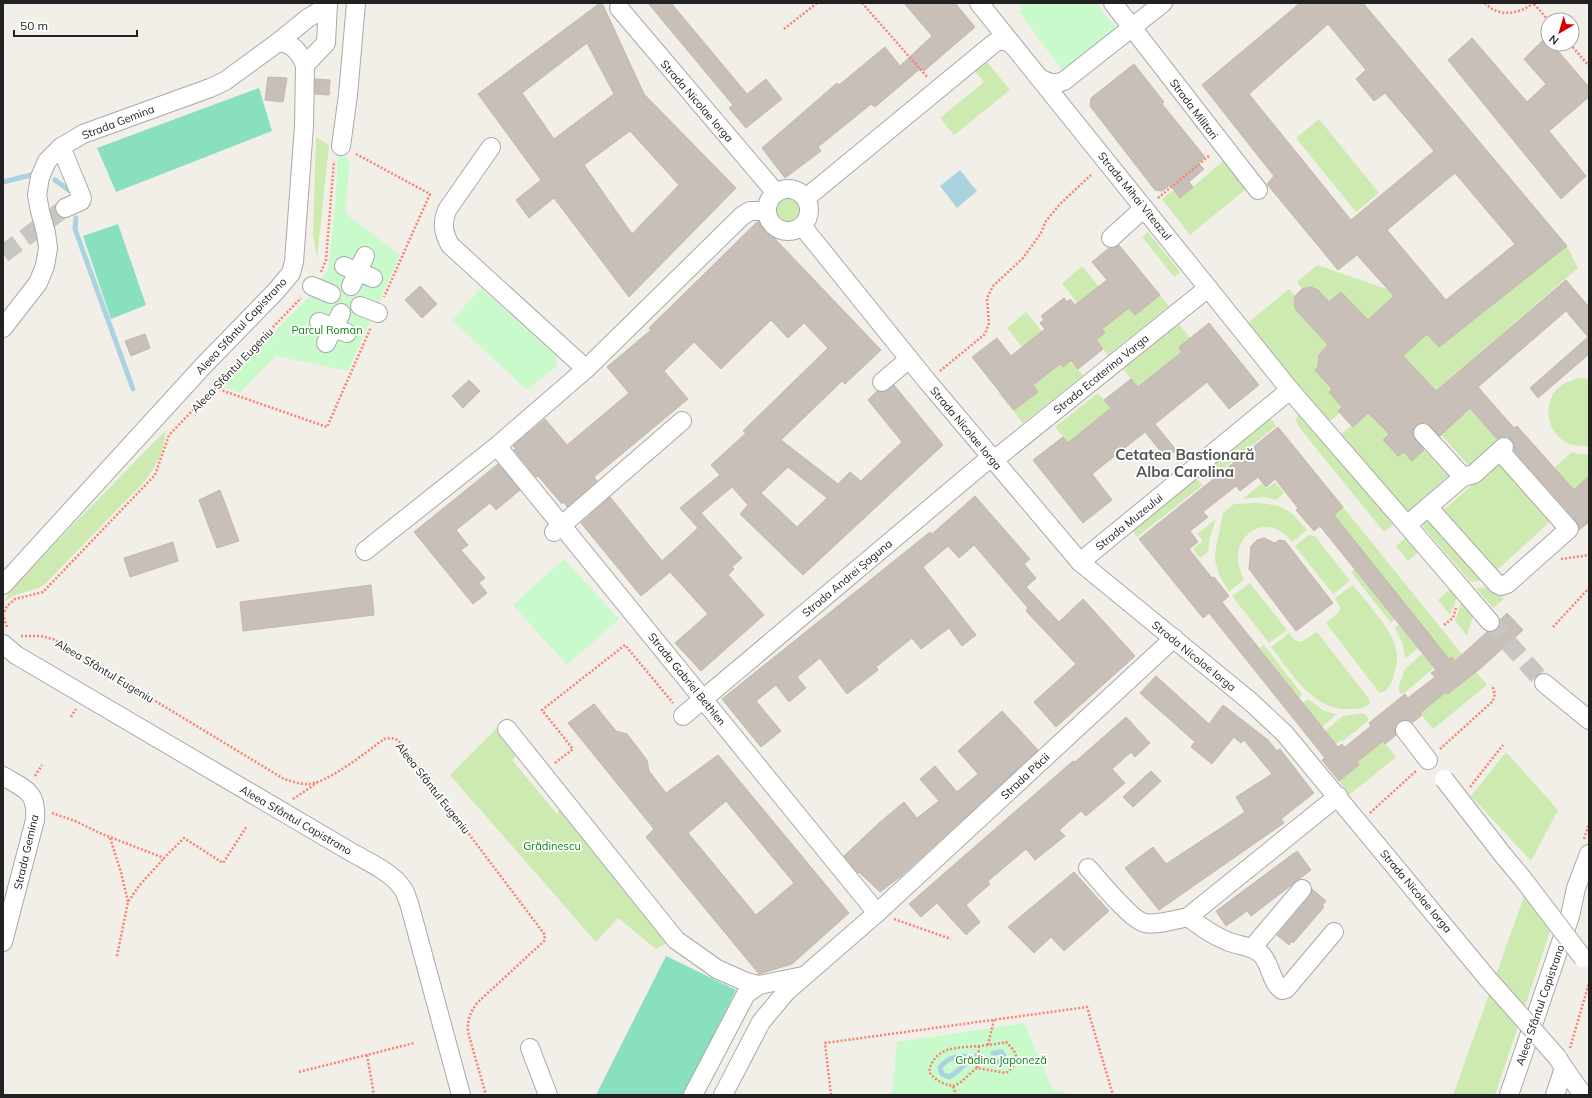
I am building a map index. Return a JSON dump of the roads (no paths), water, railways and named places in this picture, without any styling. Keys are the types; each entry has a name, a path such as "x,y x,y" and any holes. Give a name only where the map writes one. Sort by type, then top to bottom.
{"street":[{"path":"337,152 348,95 356,3"},
{"name":"Strada Mihai Viteazul","path":"979,3 1040,78 1151,203 1208,288 1290,390 1490,622"},
{"name":"Strada Militari","path":"1113,3 1222,146 1258,190"},
{"path":"1040,78 1050,83 1057,84 1064,81 1163,3"},
{"path":"277,43 284,42 292,46 301,55 305,65 326,43 328,4"},
{"name":"Strada Gemina","path":"3,328 38,284 45,266 48,248 37,195 39,183 47,161 61,147 83,134 210,88 225,81 328,4"},
{"name":"Strada Nicolae Iorga","path":"619,8 776,193"},
{"path":"806,198 993,44 999,40 1011,43"},
{"name":"Aleea Sfântul Capistrano","path":"3,585 204,365 276,291 291,273 294,262 304,134 305,65"},
{"path":"61,147 82,198 81,201 65,208"},
{"path":"491,147 447,210 443,220 444,234 450,245 586,369"},
{"path":"782,190 795,190 806,198 809,210 806,222 802,226 790,231 783,231 772,224 767,211 771,198 776,193 782,190"},
{"path":"1111,238 1151,203"},
{"path":"365,552 497,446 586,369 742,216 750,211 767,211"},
{"name":"Strada Nicolae Iorga","path":"802,226 927,382 1080,562 1174,638 1276,724 1360,822 1488,978 1561,1062 1583,1095"},
{"path":"312,286 331,294"},
{"name":"Strada Ecaterina Varga","path":"992,459 1208,288"},
{"path":"360,306 378,313"},
{"path":"882,382 909,359"},
{"name":"Strada Muzeului","path":"1080,562 1290,390"},
{"path":"558,530 682,421"},
{"path":"1423,433 1463,477"},
{"name":"Strada Gabriel Bethlen","path":"497,446 558,530 704,699 877,913"},
{"path":"1407,524 1463,477 1474,474 1502,449 1569,529 1507,584 1501,586 1497,584 1428,507"},
{"name":"Strada Andrei Șaguna","path":"683,716 992,459"},
{"name":"Aleea Sfântul Capistrano","path":"10,636 16,655 384,872 403,889 409,903 460,1095"},
{"name":"Strada Păcii","path":"723,1095 761,1022 786,992 877,913 1174,638"},
{"path":"1544,683 1589,720"},
{"path":"507,729 676,940 717,969 746,982 760,985"},
{"path":"1405,730 1428,760"},
{"name":"Strada Gemina","path":"3,776 26,790 34,799 36,808 35,820 3,942"},
{"path":"1444,780 1586,962"},
{"path":"1088,868 1129,913 1144,923 1164,923 1188,917 1338,796"},
{"name":"Aleea Sfântul Capistrano","path":"1509,1095 1570,916 1576,888 1589,854"},
{"path":"1252,948 1302,889"},
{"path":"1188,917 1210,934 1252,948 1261,954 1267,962 1278,987 1282,990 1286,989 1334,932"},
{"path":"693,1095 746,994 760,985 803,976"},
{"path":"530,1048 548,1095"},
{"path":"1555,1095 1561,1062"}],"water":[{"path":"960,170 977,191 957,208 940,186"}],"waterway":[{"path":"3,182 31,175"},
{"path":"55,180 74,194"},
{"path":"76,218 75,229 133,389"},
{"path":"974,1056 959,1057 946,1061 940,1068 942,1074 949,1077 956,1073 974,1056 1000,1062 1005,1058 1002,1052 993,1053"}],"tunnel":[{"path":"3,254 65,208"},
{"path":"1490,622 1544,683"}],"district":[{"name":"Cetatea Bastionară Alba Carolina","path":"1185,462"}],"park label":[{"name":"Parcul Roman","path":"327,330"},
{"name":"Grădinescu","path":"552,846"},
{"name":"Grădina Japoneză","path":"1001,1060"}]}
